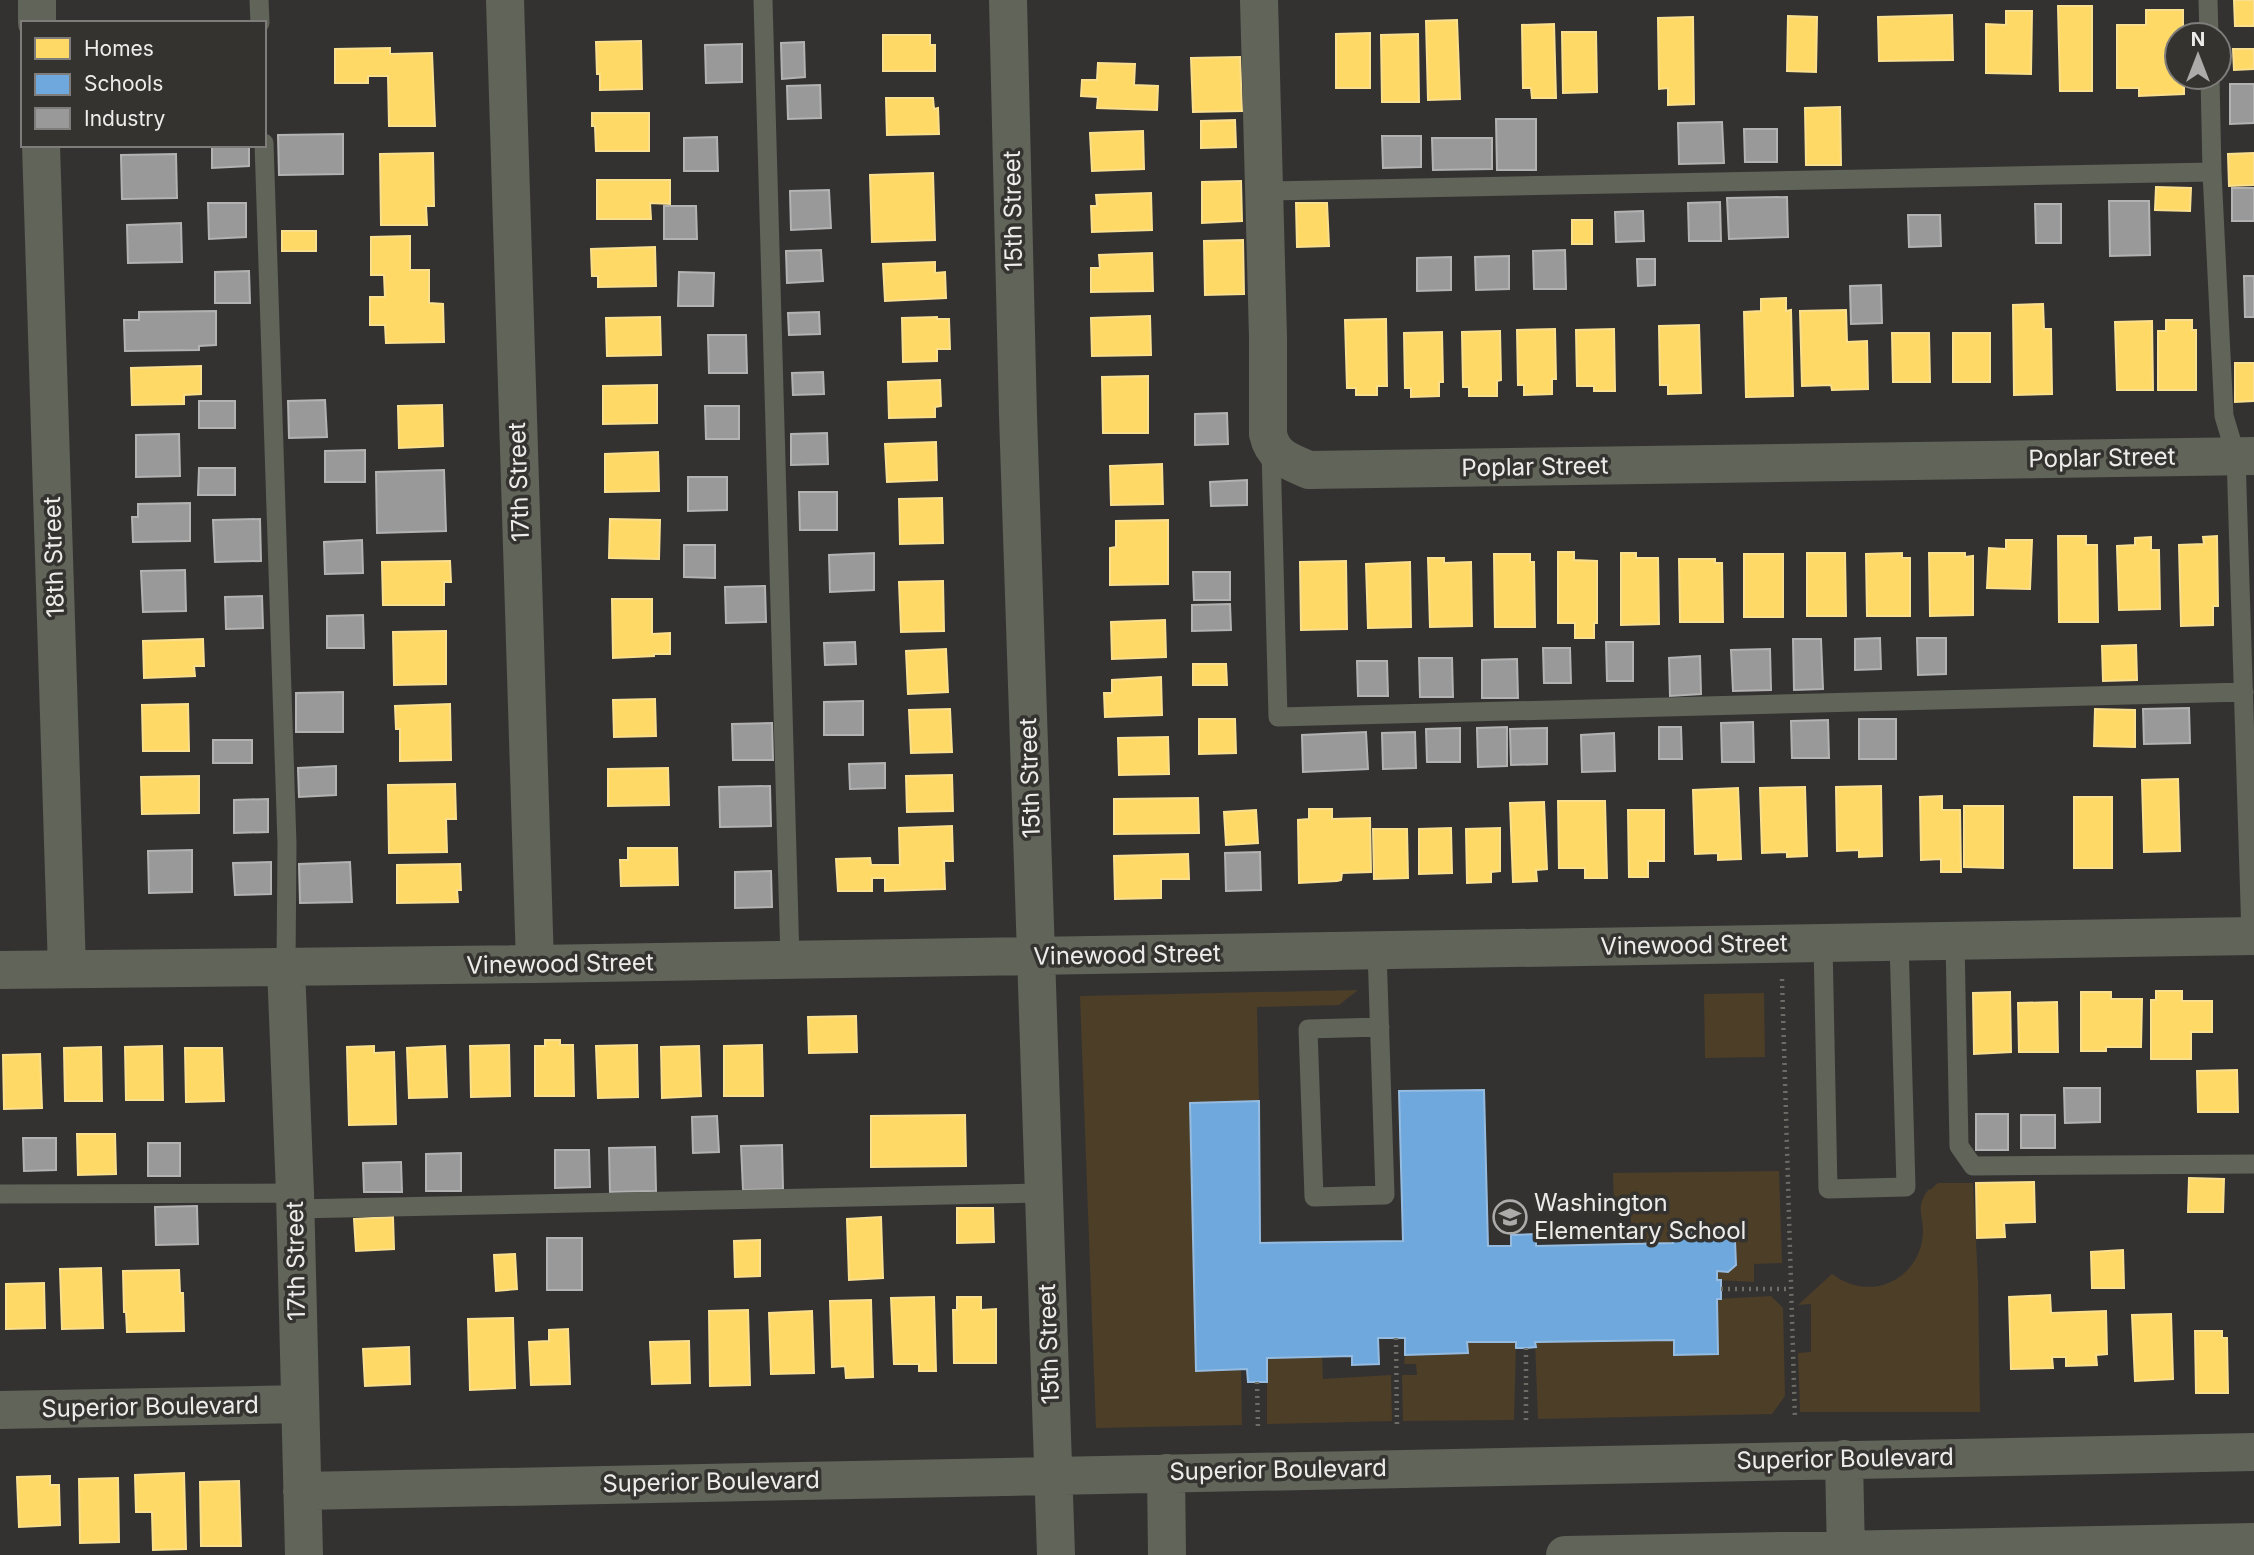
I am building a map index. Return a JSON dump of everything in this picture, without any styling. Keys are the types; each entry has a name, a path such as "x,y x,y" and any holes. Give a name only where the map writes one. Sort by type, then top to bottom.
{"street":[{"path":"37,0 37,21"},
{"name":"17th Street","path":"505,0 535,964"},
{"name":"15th Street","path":"1008,0 1018,415 1056,1555"},
{"path":"1259,0 1268,434 1271,449"},
{"name":"18th Street","path":"41,147 67,969"},
{"name":"Poplar Street","path":"1271,449 1309,470 2245,456"},
{"name":"Vinewood Street","path":"0,970 2253,936"},
{"name":"17th Street","path":"286,967 304,1555"},
{"name":"Superior Boulevard","path":"0,1410 300,1404"},
{"name":"Superior Boulevard","path":"302,1491 2254,1452"},
{"path":"1844,1459 1846,1552"},
{"path":"1166,1473 1167,1555"},
{"path":"1565,1555 1846,1552 2254,1542"}],"lane":[{"path":"259,0 260,21"},
{"path":"763,0 790,960"},
{"path":"2208,0 2209,21"},
{"path":"2210,91 2224,416 2245,456 2244,692 2253,936"},
{"path":"264,147 286,817 286,967"},
{"path":"1265,191 2212,172"},
{"path":"1271,449 1278,717 2244,692"},
{"path":"1955,941 1959,1146 1973,1166 2254,1164"},
{"path":"1823,943 1828,1189 1906,1187 1899,942"},
{"path":"1377,950 1380,1027 1385,1195 1314,1197 1308,1029 1380,1027"},
{"path":"0,1194 295,1201 1044,1193"}],"path":[{"path":"1778,944 1783,991 1795,1419"},
{"path":"1721,1289 1791,1289"},
{"path":"1396,1338 1397,1427"},
{"path":"1526,1348 1526,1425"},
{"path":"1257,1382 1258,1430"}],"shaded area":[{"path":"1358,990 1339,1005 1257,1007 1259,1101 1241,1369 1242,1425 1096,1428 1080,996"},
{"path":"1764,993 1765,1057 1705,1058 1704,994"},
{"path":"1779,1171 1782,1263 1754,1264 1754,1282 1717,1280 1717,1271 1728,1272 1735,1264 1735,1241 1727,1232 1718,1232 1716,1227 1673,1227 1673,1243 1631,1244 1631,1215 1614,1215 1613,1173"},
{"path":"1938,1183 1973,1183 1980,1412 1800,1412 1798,1353 1811,1352 1811,1304 1798,1305 1832,1274 1854,1285 1872,1287 1888,1283 1904,1273 1920,1250 1923,1230 1922,1200 1929,1189"},
{"path":"1771,1296 1783,1308 1785,1396 1772,1414 1538,1419 1535,1342 1674,1340 1674,1355 1718,1354 1717,1299"},
{"path":"1467,1342 1516,1342 1514,1420 1403,1421 1402,1375 1417,1375 1416,1364 1404,1364 1405,1355 1467,1353"},
{"path":"1322,1357 1323,1379 1391,1375 1392,1421 1267,1424 1267,1358"}],"building: Homes":[{"path":"2234,0 2254,0 2254,26 2235,26"},
{"path":"2058,6 2092,6 2092,91 2060,91"},
{"path":"2146,10 2183,10 2183,21 2163,21 2163,91 2184,91 2184,94 2139,96 2139,88 2117,88 2117,25 2146,25"},
{"path":"2006,11 2032,11 2031,74 1986,73 1986,24 2006,25"},
{"path":"1952,15 1953,60 1879,61 1878,17"},
{"path":"1788,16 1817,17 1816,72 1787,71"},
{"path":"1693,17 1694,104 1668,105 1668,88 1659,89 1658,18"},
{"path":"1457,20 1460,99 1428,100 1426,21"},
{"path":"1554,24 1556,98 1532,98 1531,88 1523,88 1522,25"},
{"path":"1562,32 1596,32 1597,92 1563,93"},
{"path":"1370,33 1370,88 1336,88 1336,34"},
{"path":"1418,34 1419,102 1382,102 1381,35"},
{"path":"883,35 930,35 930,45 935,45 935,71 883,71"},
{"path":"641,41 642,89 600,90 596,42"},
{"path":"390,48 390,54 432,53 435,126 389,126 388,76 368,76 368,83 335,83 335,49"},
{"path":"2233,49 2254,49 2254,69 2234,70"},
{"path":"1240,57 1242,111 1193,112 1191,58"},
{"path":"1098,63 1135,64 1134,85 1158,86 1157,110 1097,108 1098,97 1081,96 1082,80 1097,80"},
{"path":"886,98 933,98 934,109 938,108 939,134 887,135"},
{"path":"1840,107 1841,165 1806,165 1805,108"},
{"path":"592,113 649,113 649,151 596,151"},
{"path":"1235,120 1236,147 1201,148 1201,121"},
{"path":"1143,131 1144,169 1092,171 1090,133"},
{"path":"433,153 434,206 426,206 427,225 381,225 380,154"},
{"path":"2254,153 2254,185 2229,186 2228,154"},
{"path":"933,173 935,240 872,242 870,175"},
{"path":"597,180 670,180 670,204 650,203 651,219 597,219"},
{"path":"1241,181 1242,221 1202,223 1202,182"},
{"path":"2156,187 2191,188 2190,211 2155,210"},
{"path":"1151,193 1152,230 1092,232 1091,206 1097,206 1096,195"},
{"path":"1296,203 1327,203 1329,246 1297,247"},
{"path":"1572,220 1592,220 1592,244 1572,244"},
{"path":"282,231 316,231 316,251 282,251"},
{"path":"410,236 410,270 429,270 429,303 443,304 444,342 386,343 385,325 370,325 370,297 385,297 384,275 371,275 371,237"},
{"path":"1243,240 1244,294 1205,295 1204,241"},
{"path":"655,247 656,286 598,287 598,276 592,276 591,249"},
{"path":"1152,253 1153,291 1091,292 1091,268 1100,268 1099,255"},
{"path":"935,262 935,273 945,272 946,298 885,301 883,264"},
{"path":"1786,298 1786,311 1791,310 1793,396 1746,397 1744,312 1761,311 1761,299"},
{"path":"2043,304 2044,329 2051,329 2052,394 2014,395 2013,305"},
{"path":"1846,310 1847,342 1867,341 1868,389 1832,390 1831,385 1802,386 1800,311"},
{"path":"1150,316 1151,355 1092,356 1091,318"},
{"path":"660,317 661,355 607,356 606,318"},
{"path":"902,318 949,319 950,349 937,349 937,361 903,362"},
{"path":"1386,319 1387,386 1377,386 1377,395 1356,395 1356,388 1347,388 1345,320"},
{"path":"2166,320 2192,320 2192,330 2196,330 2196,390 2158,390 2158,331 2166,331"},
{"path":"2152,321 2153,390 2117,390 2115,322"},
{"path":"1699,325 1701,393 1668,394 1668,385 1660,385 1659,326"},
{"path":"1555,329 1556,379 1552,379 1552,394 1524,395 1524,385 1518,385 1517,330"},
{"path":"1614,329 1615,391 1594,391 1594,386 1577,386 1576,330"},
{"path":"1500,331 1501,380 1497,381 1497,396 1469,396 1469,387 1463,387 1462,332"},
{"path":"1442,332 1443,382 1439,382 1439,396 1411,397 1411,388 1405,388 1404,333"},
{"path":"1892,333 1929,333 1930,382 1893,382"},
{"path":"1953,333 1990,333 1990,382 1953,382"},
{"path":"2235,363 2254,363 2254,401 2235,402"},
{"path":"201,366 201,394 184,395 184,404 132,405 131,368"},
{"path":"1148,376 1148,433 1103,433 1102,377"},
{"path":"940,380 941,406 935,407 935,417 889,418 888,382"},
{"path":"657,385 657,423 603,424 603,386"},
{"path":"442,405 443,446 399,448 398,406"},
{"path":"936,442 937,480 887,482 885,444"},
{"path":"658,452 659,491 605,492 605,454"},
{"path":"1162,464 1163,504 1111,505 1110,466"},
{"path":"942,498 943,543 900,544 899,499"},
{"path":"610,519 660,520 659,559 609,558"},
{"path":"1168,520 1168,584 1110,585 1110,548 1116,547 1116,521"},
{"path":"2058,536 2086,536 2086,545 2097,545 2098,622 2059,622"},
{"path":"2217,536 2218,606 2213,606 2213,625 2181,626 2179,545 2204,544 2203,537"},
{"path":"2151,537 2151,550 2159,550 2160,609 2119,610 2117,546 2135,545 2135,538"},
{"path":"2006,540 2032,540 2030,589 1987,588 1989,548 2006,549"},
{"path":"1558,552 1574,552 1574,560 1597,561 1597,623 1594,623 1594,638 1575,638 1575,623 1558,623"},
{"path":"1621,553 1636,553 1636,558 1658,558 1659,624 1621,625"},
{"path":"1807,553 1845,553 1846,616 1807,616"},
{"path":"1902,553 1902,558 1910,558 1910,616 1867,616 1866,554"},
{"path":"1929,553 1965,553 1965,557 1973,556 1973,615 1930,616"},
{"path":"1494,554 1530,554 1530,562 1534,562 1535,627 1495,627"},
{"path":"1744,554 1783,554 1783,617 1744,617"},
{"path":"1428,558 1444,558 1444,563 1471,562 1472,626 1430,627"},
{"path":"1679,559 1715,559 1715,563 1722,563 1723,622 1680,622"},
{"path":"450,561 451,582 444,582 444,605 383,605 382,562"},
{"path":"1346,561 1347,629 1301,630 1300,562"},
{"path":"1410,562 1411,627 1368,628 1366,564"},
{"path":"943,581 944,631 901,632 899,582"},
{"path":"612,599 652,599 652,634 670,633 670,654 613,658"},
{"path":"1165,620 1166,657 1112,659 1111,622"},
{"path":"446,631 446,684 394,685 393,632"},
{"path":"203,639 204,666 194,666 195,676 144,678 143,641"},
{"path":"2136,645 2137,680 2103,681 2102,646"},
{"path":"946,649 948,692 908,694 906,651"},
{"path":"1193,664 1226,664 1227,685 1193,685"},
{"path":"1161,677 1162,715 1105,717 1104,693 1112,693 1112,680"},
{"path":"655,699 656,736 614,737 613,700"},
{"path":"188,704 189,751 143,751 142,705"},
{"path":"450,704 451,760 400,761 400,729 396,729 395,706"},
{"path":"950,709 952,752 911,753 909,710"},
{"path":"2095,709 2135,710 2135,747 2094,746"},
{"path":"1199,719 1235,719 1236,753 1199,754"},
{"path":"1168,737 1169,774 1119,775 1118,738"},
{"path":"668,768 669,805 608,806 608,769"},
{"path":"952,775 953,811 907,812 906,776"},
{"path":"199,776 199,813 142,814 141,777"},
{"path":"2178,779 2180,851 2144,852 2142,780"},
{"path":"455,784 456,819 446,819 447,852 389,853 388,785"},
{"path":"1881,786 1882,856 1859,857 1859,850 1837,851 1836,787"},
{"path":"1805,787 1807,856 1787,857 1787,852 1762,853 1760,788"},
{"path":"1738,788 1741,859 1718,860 1718,853 1695,854 1693,790"},
{"path":"1942,796 1942,810 1960,810 1961,872 1941,872 1941,859 1921,860 1920,797"},
{"path":"2074,797 2112,797 2112,868 2074,868"},
{"path":"1198,798 1199,833 1114,834 1114,799"},
{"path":"1558,801 1605,801 1607,878 1585,878 1585,868 1559,868"},
{"path":"1544,802 1547,869 1536,870 1537,881 1513,882 1510,803"},
{"path":"1964,806 2003,806 2003,868 1964,867"},
{"path":"1309,809 1332,809 1332,819 1370,818 1371,872 1342,873 1341,880 1337,881 1299,883 1298,820 1309,819"},
{"path":"1256,810 1258,843 1226,845 1224,812"},
{"path":"1628,810 1664,810 1664,861 1648,861 1648,877 1629,877"},
{"path":"952,826 953,861 944,861 945,889 885,891 885,878 872,878 872,891 838,891 836,859 870,858 871,865 900,865 899,828"},
{"path":"1451,828 1452,873 1419,874 1419,829"},
{"path":"1500,828 1500,871 1491,872 1491,882 1467,883 1466,829"},
{"path":"1373,829 1407,829 1408,878 1374,879"},
{"path":"628,848 677,848 678,885 621,886 620,860 628,860"},
{"path":"1188,854 1189,879 1161,879 1161,898 1115,899 1114,856"},
{"path":"460,864 461,890 457,890 458,902 397,903 397,865"},
{"path":"2156,991 2182,991 2182,1001 2212,1001 2212,1032 2191,1032 2191,1059 2151,1059 2151,1000 2156,1000"},
{"path":"2010,992 2011,1052 1974,1054 1973,993"},
{"path":"2081,992 2111,992 2111,999 2142,999 2141,1047 2106,1047 2106,1051 2081,1051"},
{"path":"2057,1002 2058,1052 2019,1052 2018,1003"},
{"path":"856,1016 857,1052 809,1053 808,1017"},
{"path":"545,1040 560,1040 560,1045 573,1045 574,1096 535,1096 535,1046 545,1046"},
{"path":"509,1045 510,1096 471,1097 470,1046"},
{"path":"637,1045 638,1097 598,1098 596,1046"},
{"path":"762,1045 763,1096 724,1096 724,1046"},
{"path":"162,1046 163,1100 126,1100 125,1047"},
{"path":"374,1046 374,1053 394,1052 396,1124 349,1125 347,1047"},
{"path":"445,1046 447,1097 409,1098 407,1048"},
{"path":"699,1046 701,1096 662,1098 661,1047"},
{"path":"101,1047 102,1101 65,1101 64,1048"},
{"path":"185,1048 222,1048 224,1101 186,1102"},
{"path":"40,1054 42,1108 4,1109 3,1055"},
{"path":"2237,1070 2238,1112 2198,1112 2197,1071"},
{"path":"965,1115 966,1166 871,1167 871,1116"},
{"path":"77,1134 115,1134 116,1174 78,1175"},
{"path":"2189,1178 2224,1179 2223,1212 2188,1212"},
{"path":"2034,1182 2035,1222 2004,1223 2005,1237 1977,1238 1976,1183"},
{"path":"957,1208 993,1208 994,1242 957,1243"},
{"path":"393,1217 394,1249 356,1251 354,1219"},
{"path":"881,1217 883,1278 849,1280 847,1219"},
{"path":"760,1240 760,1276 735,1277 734,1241"},
{"path":"2123,1250 2124,1288 2092,1288 2091,1252"},
{"path":"515,1254 517,1289 496,1291 494,1255"},
{"path":"101,1268 103,1328 62,1329 60,1269"},
{"path":"179,1270 180,1293 183,1293 184,1331 127,1332 123,1271"},
{"path":"44,1283 45,1328 6,1329 6,1284"},
{"path":"2050,1295 2051,1313 2106,1311 2107,1354 2096,1355 2097,1365 2066,1366 2066,1357 2052,1357 2053,1368 2011,1369 2009,1297"},
{"path":"934,1297 936,1371 919,1371 919,1364 894,1364 891,1298"},
{"path":"957,1297 981,1297 981,1310 996,1309 996,1363 954,1363 953,1310 957,1310"},
{"path":"871,1300 873,1377 846,1378 845,1366 832,1367 830,1301"},
{"path":"748,1310 750,1385 710,1386 709,1311"},
{"path":"812,1311 814,1373 771,1374 769,1313"},
{"path":"2171,1314 2173,1379 2135,1381 2132,1315"},
{"path":"513,1318 515,1388 470,1390 468,1319"},
{"path":"568,1329 570,1384 531,1385 529,1342 549,1341 549,1330"},
{"path":"2195,1331 2222,1331 2222,1338 2227,1338 2228,1393 2196,1393"},
{"path":"689,1341 690,1383 652,1384 650,1342"},
{"path":"409,1347 410,1384 365,1386 363,1349"},
{"path":"184,1473 186,1549 153,1550 152,1512 136,1512 135,1475"},
{"path":"50,1476 50,1485 59,1485 60,1525 19,1527 17,1477"},
{"path":"118,1478 119,1542 80,1543 79,1479"},
{"path":"239,1481 241,1546 201,1546 200,1482"}],"building: Schools":[{"path":"1484,1090 1488,1246 1511,1246 1511,1235 1536,1234 1536,1246 1673,1243 1672,1227 1717,1227 1718,1232 1727,1232 1735,1241 1736,1265 1728,1272 1717,1271 1717,1280 1721,1280 1721,1299 1717,1299 1718,1354 1674,1355 1674,1340 1535,1342 1536,1347 1526,1348 1516,1348 1516,1342 1467,1342 1468,1353 1405,1355 1405,1338 1378,1338 1379,1364 1352,1365 1352,1356 1267,1358 1267,1382 1248,1382 1247,1369 1196,1371 1190,1103 1259,1101 1260,1243 1403,1241 1399,1091"}],"building: Industry":[{"path":"804,42 805,77 782,79 781,43"},
{"path":"742,44 742,82 706,83 705,45"},
{"path":"2233,84 2254,84 2254,123 2230,124 2230,91 2233,91"},
{"path":"820,85 821,118 788,119 787,86"},
{"path":"1496,119 1536,119 1536,170 1497,170"},
{"path":"1722,122 1724,163 1679,164 1678,123"},
{"path":"1744,129 1777,129 1777,162 1745,162"},
{"path":"343,134 343,174 279,175 278,135"},
{"path":"1382,136 1421,136 1421,167 1383,168"},
{"path":"717,137 718,171 684,171 684,138"},
{"path":"1432,138 1492,138 1492,169 1433,170"},
{"path":"212,147 249,147 249,166 212,168"},
{"path":"176,154 177,198 122,199 121,155"},
{"path":"2232,188 2254,188 2254,221 2232,221"},
{"path":"829,190 831,228 791,230 790,191"},
{"path":"1787,197 1788,237 1729,239 1727,198"},
{"path":"2109,201 2149,201 2150,255 2110,256"},
{"path":"1720,202 1721,241 1689,241 1688,203"},
{"path":"208,203 246,203 246,237 209,239"},
{"path":"2035,204 2061,204 2061,243 2036,243"},
{"path":"664,206 696,206 697,239 664,239"},
{"path":"1643,211 1644,241 1616,242 1615,212"},
{"path":"1908,215 1940,215 1941,246 1909,247"},
{"path":"181,223 182,262 128,263 127,225"},
{"path":"821,250 823,281 787,283 786,251"},
{"path":"1565,250 1566,289 1534,289 1533,251"},
{"path":"1509,256 1509,289 1476,290 1475,257"},
{"path":"1451,257 1451,290 1417,291 1417,258"},
{"path":"1637,259 1655,259 1655,285 1638,286"},
{"path":"249,271 250,303 215,303 215,272"},
{"path":"679,272 714,273 713,306 678,306"},
{"path":"2244,276 2254,276 2254,317 2245,317"},
{"path":"1881,285 1882,323 1851,324 1850,286"},
{"path":"216,311 216,345 199,346 199,350 125,351 124,320 139,320 139,312"},
{"path":"819,312 820,334 789,335 788,313"},
{"path":"708,335 746,335 747,373 709,373"},
{"path":"823,372 824,394 793,395 792,373"},
{"path":"325,400 327,437 289,438 288,401"},
{"path":"199,401 235,401 235,428 199,428"},
{"path":"705,406 739,406 739,439 706,439"},
{"path":"1227,413 1228,444 1195,445 1195,414"},
{"path":"827,433 828,464 791,465 791,434"},
{"path":"179,434 180,476 136,477 136,435"},
{"path":"365,450 365,482 325,482 325,451"},
{"path":"199,468 235,468 235,495 198,495"},
{"path":"444,470 446,531 377,533 376,472"},
{"path":"688,477 727,477 727,510 688,511"},
{"path":"1247,480 1247,505 1211,506 1210,482"},
{"path":"799,492 837,492 837,530 800,530"},
{"path":"190,503 190,541 133,542 132,517 138,517 138,504"},
{"path":"260,519 261,561 215,562 213,520"},
{"path":"362,540 363,573 325,574 324,542"},
{"path":"684,545 715,545 715,578 684,577"},
{"path":"874,553 874,590 830,592 829,555"},
{"path":"185,570 186,611 143,612 141,571"},
{"path":"1193,572 1230,572 1230,600 1194,600"},
{"path":"765,586 766,622 726,623 725,587"},
{"path":"262,596 263,628 226,629 225,597"},
{"path":"1230,604 1231,630 1192,631 1192,605"},
{"path":"363,615 364,648 327,648 327,616"},
{"path":"1880,638 1881,669 1855,670 1855,639"},
{"path":"1917,638 1946,638 1946,674 1918,675"},
{"path":"1793,639 1821,639 1823,689 1794,690"},
{"path":"855,642 856,664 825,665 824,643"},
{"path":"1606,642 1633,642 1633,681 1607,681"},
{"path":"1543,648 1570,648 1571,683 1544,683"},
{"path":"1770,649 1771,690 1733,691 1731,650"},
{"path":"1700,656 1701,694 1670,696 1669,658"},
{"path":"1419,658 1452,658 1453,697 1420,697"},
{"path":"1517,659 1518,698 1482,698 1482,660"},
{"path":"1357,661 1387,661 1388,696 1358,696"},
{"path":"343,692 343,732 296,732 296,693"},
{"path":"863,701 863,735 824,735 824,702"},
{"path":"2189,708 2190,743 2144,744 2143,709"},
{"path":"1859,719 1896,719 1896,759 1859,759"},
{"path":"1828,720 1829,758 1792,758 1791,721"},
{"path":"1753,722 1754,762 1722,762 1721,723"},
{"path":"772,723 773,760 733,760 732,724"},
{"path":"1507,727 1507,766 1478,767 1477,728"},
{"path":"1659,727 1681,727 1682,759 1659,759"},
{"path":"1460,728 1460,762 1427,762 1426,729"},
{"path":"1547,728 1547,764 1511,765 1510,729"},
{"path":"1366,732 1368,769 1303,772 1302,735"},
{"path":"1415,732 1416,768 1383,769 1382,733"},
{"path":"1614,733 1615,771 1582,772 1581,735"},
{"path":"213,740 252,740 252,763 213,763"},
{"path":"885,763 885,788 850,789 849,764"},
{"path":"336,766 336,795 299,797 298,768"},
{"path":"770,786 771,826 720,827 719,787"},
{"path":"268,799 268,832 234,833 234,800"},
{"path":"192,850 192,892 149,893 148,851"},
{"path":"1260,852 1261,890 1226,891 1225,853"},
{"path":"271,862 271,894 235,895 233,863"},
{"path":"350,862 352,902 300,903 299,864"},
{"path":"771,871 772,907 735,908 735,872"},
{"path":"2064,1088 2100,1088 2100,1122 2065,1123"},
{"path":"1976,1114 2008,1114 2008,1150 1976,1150"},
{"path":"2021,1115 2055,1115 2055,1148 2021,1148"},
{"path":"717,1116 719,1152 693,1153 692,1117"},
{"path":"23,1138 56,1138 56,1170 24,1171"},
{"path":"148,1143 180,1143 180,1176 148,1176"},
{"path":"782,1145 783,1189 743,1190 741,1146"},
{"path":"655,1147 656,1191 610,1192 609,1148"},
{"path":"555,1150 589,1150 590,1187 555,1188"},
{"path":"461,1153 461,1191 426,1191 426,1154"},
{"path":"401,1162 402,1192 364,1192 363,1163"},
{"path":"197,1206 198,1244 156,1245 155,1207"},
{"path":"547,1238 582,1238 582,1290 547,1290"}],"place":[{"name":"Washington Elementary School","path":"1510,1217"}]}
